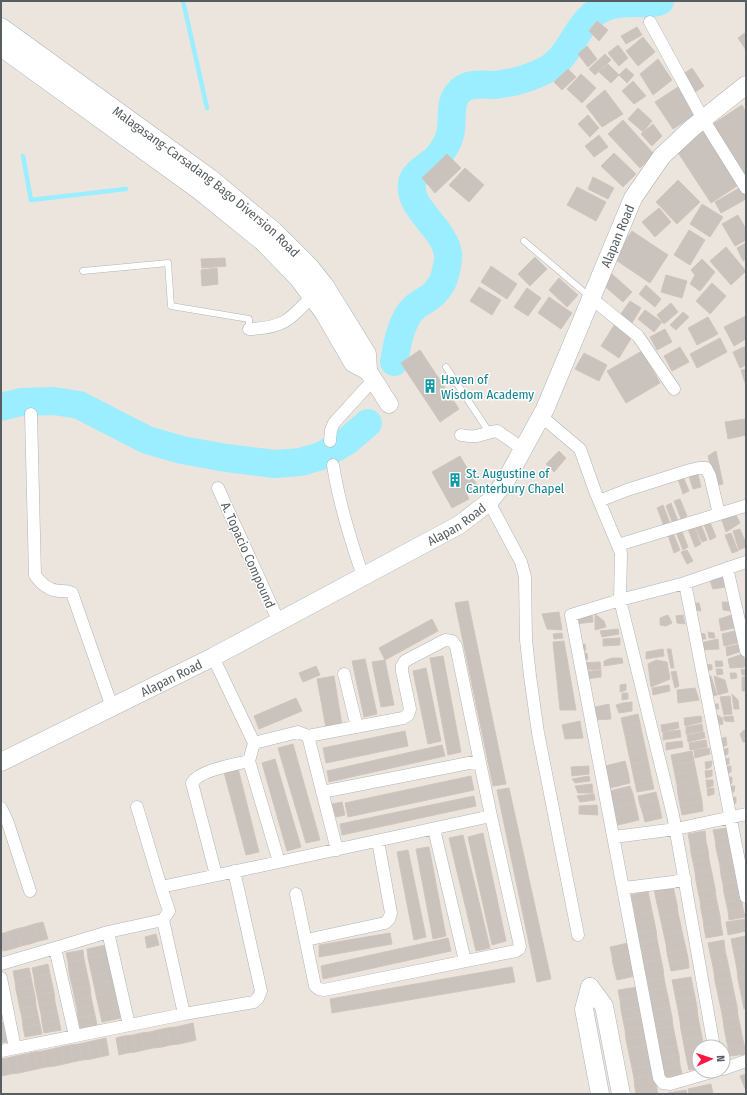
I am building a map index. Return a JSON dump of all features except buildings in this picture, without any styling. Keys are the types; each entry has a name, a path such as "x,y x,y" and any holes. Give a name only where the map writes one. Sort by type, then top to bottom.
{"street":[{"path":"650,22 703,119 746,188"},
{"name":"Malagasang-Carsadang Bago Diversion Road","path":"1,27 210,178 274,231 310,267 325,286 367,354 370,376"},
{"name":"Malagasang-Carsadang Bago Diversion Road","path":"1,47 200,191 263,242 312,296 353,363 370,376 389,404"},
{"name":"Alapan Road","path":"1,762 213,657 460,525 491,505 541,416 633,198 662,156 692,128 746,85"},
{"path":"249,329 278,326 295,314 312,296"},
{"path":"591,298 638,336 674,389"},
{"path":"330,441 331,430 334,424 370,376"},
{"path":"31,414 35,575 47,588 53,590 68,590 72,593 112,707"},
{"path":"541,416 580,449 599,501 621,553 620,600 676,829 713,1039"},
{"path":"461,435 477,437 489,432 497,431 523,449"},
{"path":"334,464 343,514 363,576"},
{"path":"599,501 627,490 690,470 706,468 710,476 719,514"},
{"name":"A. Topacio Compound","path":"218,488 279,622"},
{"path":"491,505 521,562 525,577 526,640 538,733 578,935"},
{"path":"618,545 745,506"},
{"path":"691,1078 670,1084 663,1083 659,1078 571,615 685,583 746,562"},
{"path":"727,568 746,651"},
{"path":"685,583 746,895"},
{"path":"254,743 298,732 308,736 403,718 408,715 410,709 402,666 406,662 445,640 452,641 456,646 491,816 520,946 516,951 319,990 315,986 296,894"},
{"path":"213,657 254,743 249,761 279,862"},
{"path":"344,674 357,727"},
{"path":"308,736 337,850"},
{"path":"216,875 192,783 195,778 202,774 249,761"},
{"path":"322,792 480,761"},
{"path":"137,807 168,911 163,920 184,1014"},
{"path":"1,808 30,891"},
{"path":"614,837 676,829 746,814"},
{"path":"161,887 491,816"},
{"path":"434,829 465,961"},
{"path":"306,940 385,923 389,919 391,913 378,841"},
{"path":"1,1051 184,1014 254,1002 258,998 261,991 234,871"},
{"path":"624,888 673,882 685,879"},
{"path":"1,964 108,932 163,920"},
{"path":"108,932 129,1025"},
{"path":"55,948 75,1036"},
{"path":"1,978 15,1048"},
{"path":"600,1094 584,1009 590,987 604,1006 621,1094"},
{"path":"731,1066 746,1061"}],"lane":[{"path":"524,241 591,298"},
{"path":"83,271 168,263 171,306 249,319 249,329"},
{"path":"446,367 489,432"}],"waterway":[{"path":"183,1 207,108"},
{"path":"394,362 400,333 406,318 418,304 432,296 436,291 443,280 448,262 448,254 445,244 415,201 412,192 412,183 416,175 436,158 447,142 451,131 454,99 460,91 468,86 495,85 513,82 528,78 553,66 561,58 587,20 595,13 606,7 621,4 651,3 660,1"},
{"path":"23,156 31,200 126,189"},
{"path":"1,407 21,402 54,401 79,405 147,440 182,450 226,458 275,464 301,462 321,456 347,441 368,423"}],"place":[{"name":"Haven of Wisdom Academy","path":"430,386"},
{"name":"St. Augustine of Canterbury Chapel","path":"455,480"}]}
